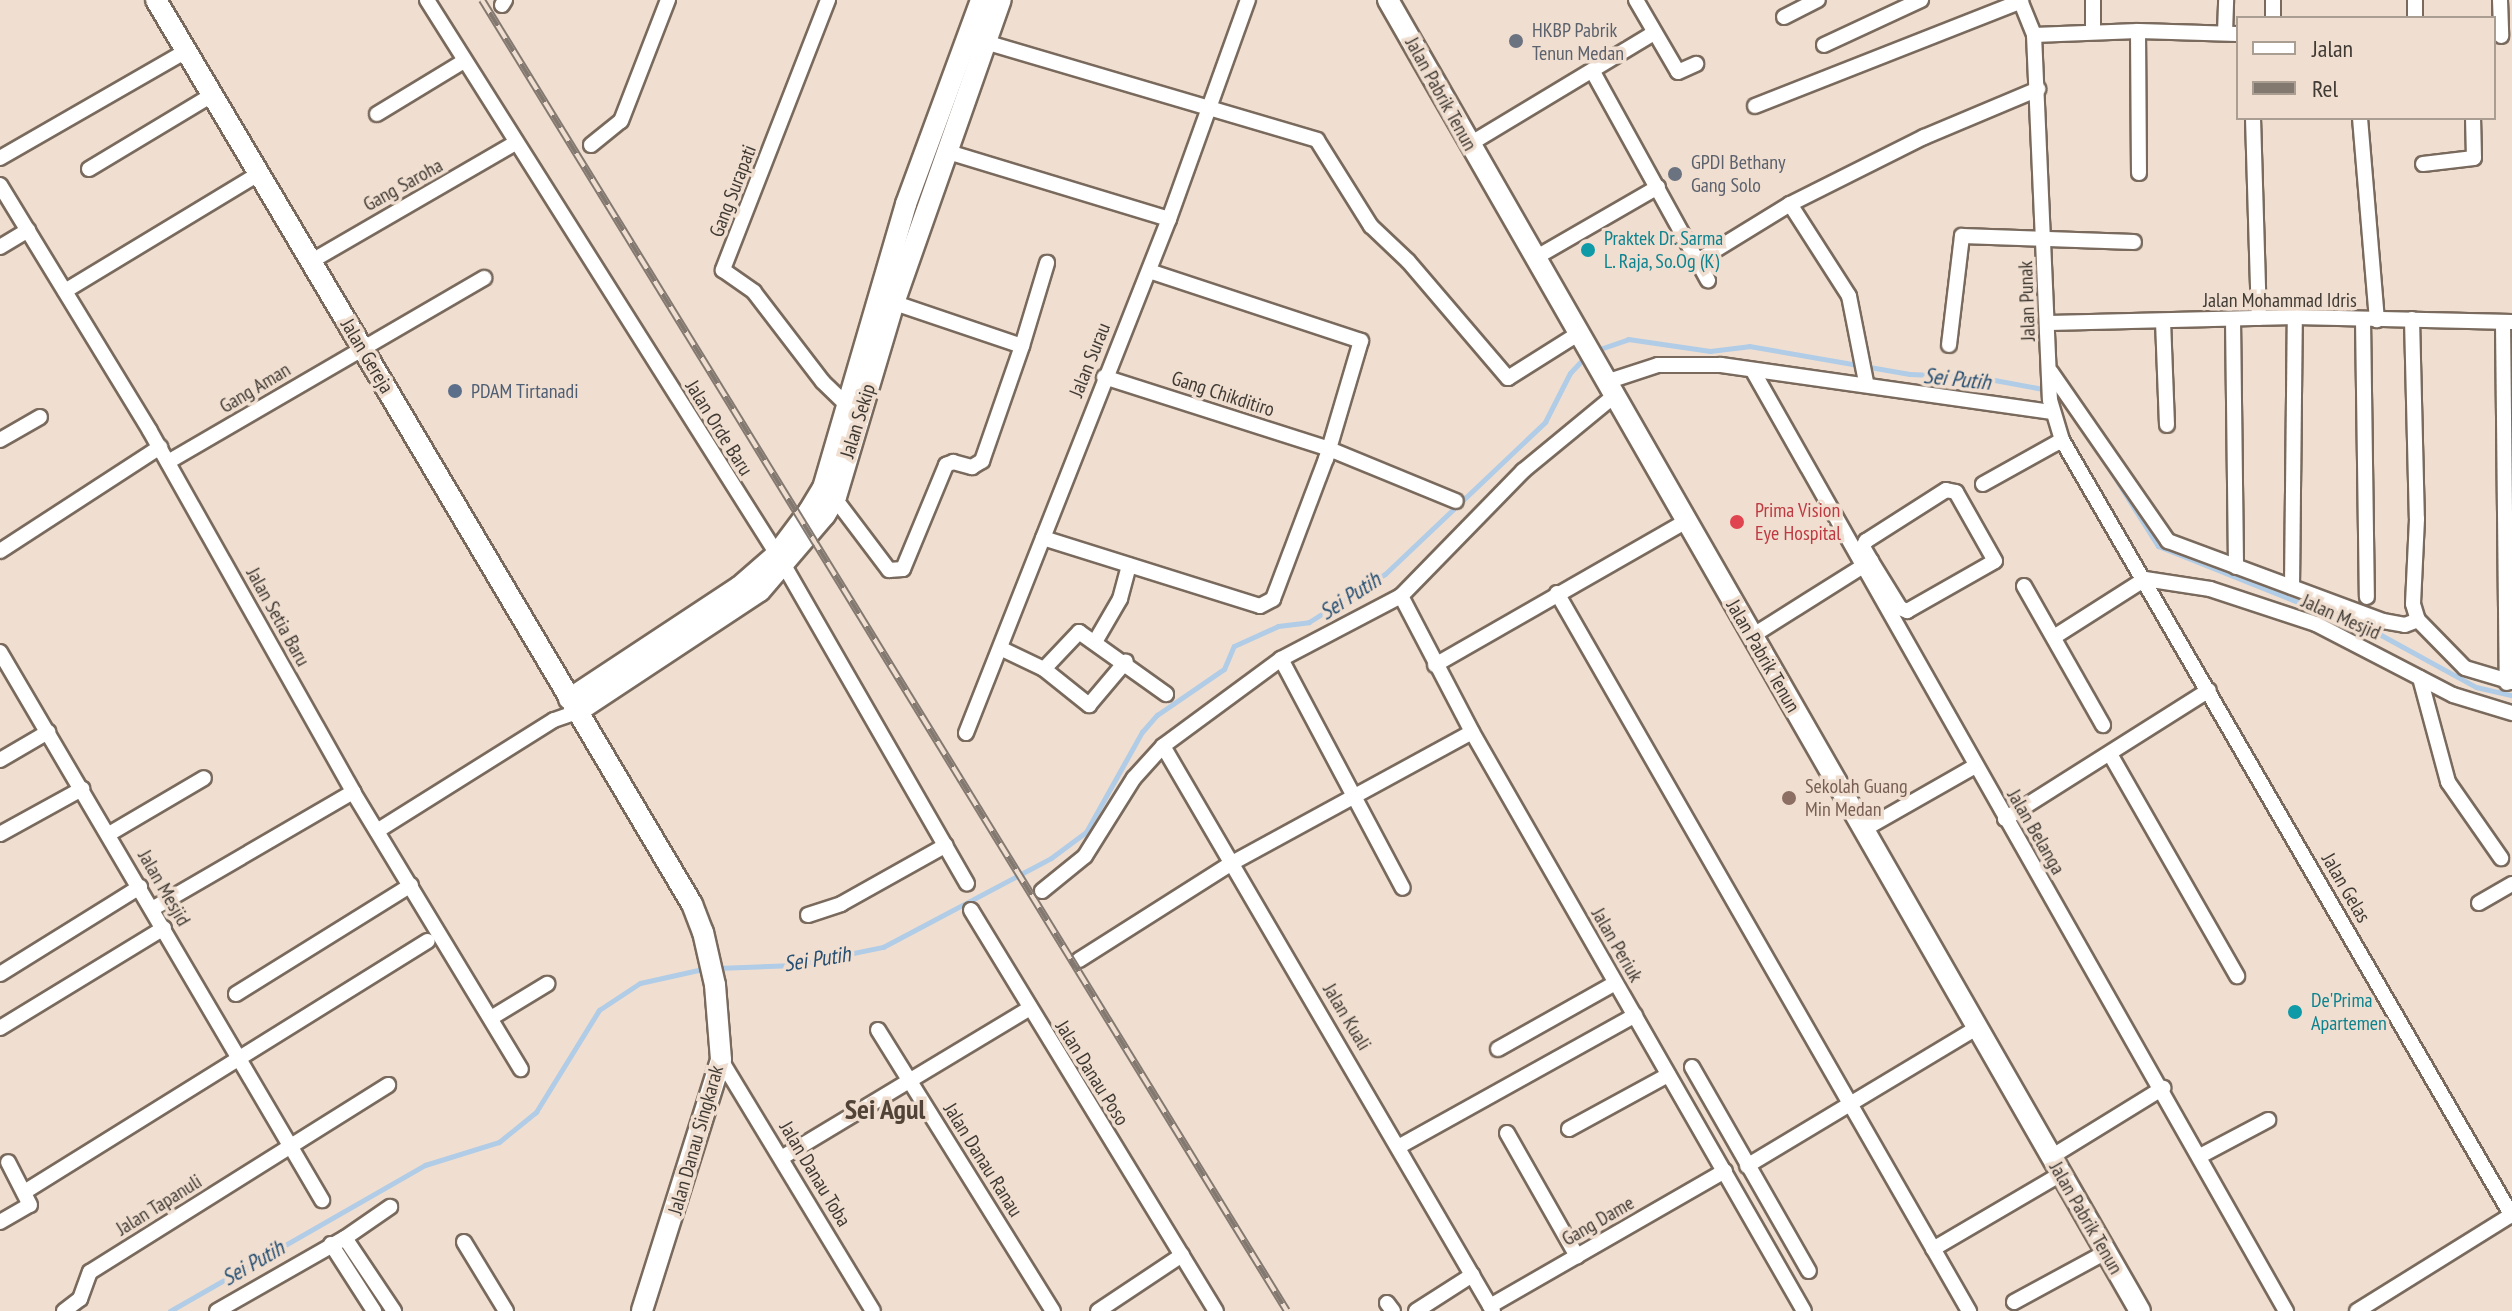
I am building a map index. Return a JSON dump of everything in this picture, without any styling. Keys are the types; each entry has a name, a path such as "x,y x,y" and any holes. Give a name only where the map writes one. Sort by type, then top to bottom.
{"street":[{"name":"Jalan Gereja","path":"156,0 573,706"},
{"name":"Jalan Orde Baru","path":"427,0 780,561 967,883"},
{"path":"591,145 621,121 668,0"},
{"name":"Gang Surapati","path":"828,0 723,270 754,292 823,382 846,404"},
{"name":"Jalan Sekip","path":"377,831 760,591 829,492 981,0"},
{"name":"Jalan Sekip","path":"829,492 846,404 1001,0"},
{"name":"Jalan Surau","path":"966,733 1002,649 1104,377 1149,271 1248,0"},
{"name":"Jalan Pabrik Tenun","path":"1388,0 2140,1311"},
{"path":"1636,0 1678,72 1696,64"},
{"path":"1784,17 1818,0"},
{"path":"1824,45 1921,0"},
{"path":"2093,0 2093,32"},
{"path":"2034,35 2138,31 2232,34 2226,0"},
{"path":"2500,0 2502,36"},
{"path":"1755,106 2021,1"},
{"name":"Jalan Punak","path":"2021,1 2034,35 2051,406 2062,440 2145,579"},
{"path":"2138,31 2139,173"},
{"path":"1470,144 1654,33"},
{"path":"985,42 1317,140 1371,226 1408,261 1508,378 1582,341"},
{"path":"0,158 186,51"},
{"path":"377,114 464,61"},
{"path":"1593,72 1708,280"},
{"path":"1699,260 1790,204 1924,137 2038,89"},
{"path":"89,169 212,95"},
{"path":"2253,120 2259,318"},
{"path":"2360,120 2370,320 2367,597"},
{"path":"2423,164 2474,158 2473,120"},
{"name":"Gang Saroha","path":"310,262 515,143"},
{"path":"945,151 1169,219"},
{"path":"65,291 258,174"},
{"name":"Jalan Setia Baru","path":"0,185 160,447 353,792 521,1069"},
{"path":"1535,258 1658,187"},
{"path":"1790,204 1849,296 1866,378"},
{"path":"0,247 28,230"},
{"path":"1949,345 1962,236 2134,242"},
{"path":"829,492 889,570 903,569 946,465 953,462 972,467 982,461 1047,263"},
{"path":"1043,538 1260,606 1270,603 1329,449 1362,345 1356,336 1149,271"},
{"name":"Gang Aman","path":"168,462 484,278"},
{"path":"886,300 1022,346"},
{"path":"2292,587 2295,317"},
{"name":"Jalan Mohammad Idris","path":"2049,323 2295,317 2507,322"},
{"path":"2233,319 2236,567"},
{"path":"2412,319 2417,519 2413,604 2418,620 2465,668 2510,682 2507,322"},
{"path":"2163,321 2167,425"},
{"path":"1042,891 1085,856 1134,778 1163,746 1281,659 1401,596 1607,384 1658,365 1866,378 2051,406"},
{"name":"Jalan Belanga","path":"1753,371 1866,564 2005,819 2202,1155 2286,1311"},
{"name":"Gang Chikditiro","path":"1104,377 1329,449 1456,501"},
{"path":"2050,377 2168,541 2383,621 2405,625 2418,620"},
{"path":"0,440 40,417"},
{"path":"1983,484 2062,440"},
{"path":"0,551 160,447"},
{"path":"1946,490 1956,492 1995,561 1907,611 1900,608 1866,564 1863,549 1866,541 1946,490"},
{"path":"1435,665 1686,521"},
{"path":"1752,636 1866,564"},
{"path":"1095,642 1120,599 1129,565"},
{"path":"2054,637 2145,579"},
{"name":"Jalan Mesjid","path":"2145,579 2210,589 2308,622 2453,695 2512,713"},
{"name":"Jalan Gelas","path":"2145,579 2512,1216"},
{"path":"2024,586 2103,725"},
{"path":"1557,593 1969,1311"},
{"name":"Jalan Periuk","path":"1401,596 1472,732 1804,1311"},
{"path":"1044,669 1075,633 1126,661 1166,694"},
{"path":"1002,649 1044,669 1089,705 1126,661"},
{"name":"Jalan Mesjid","path":"0,652 322,1200"},
{"path":"1281,659 1403,888"},
{"path":"2420,678 2448,782 2501,858"},
{"path":"2005,819 2209,690"},
{"name":"Jalan Danau Singkarak","path":"573,706 692,904 709,953 715,985 721,1060 642,1311"},
{"path":"0,760 48,732"},
{"path":"1079,960 1232,863 1472,732"},
{"name":"Jalan Kuali","path":"1163,746 1400,1146 1492,1308"},
{"path":"2110,754 2237,976"},
{"path":"1863,830 1975,766"},
{"path":"109,834 204,778"},
{"path":"0,834 82,789"},
{"path":"152,909 353,792"},
{"path":"808,915 841,904 946,845"},
{"path":"2479,903 2512,884"},
{"path":"236,994 411,885"},
{"path":"0,974 140,887"},
{"name":"Jalan Danau Poso","path":"971,910 1028,1009 1216,1311"},
{"path":"0,1028 164,928"},
{"path":"0,1222 27,1198 428,941"},
{"path":"1498,1049 1615,983"},
{"path":"491,1018 547,984"},
{"path":"783,1157 1028,1009"},
{"path":"1400,1146 1635,1015"},
{"path":"1747,1166 1852,1107 1977,1028"},
{"name":"Jalan Danau Ranau","path":"878,1030 1053,1311"},
{"name":"Jalan Danau Toba","path":"721,1060 783,1157 873,1311"},
{"path":"1692,1067 1809,1271"},
{"path":"1569,1129 1668,1075"},
{"name":"Jalan Tapanuli","path":"64,1311 80,1299 90,1272 388,1085"},
{"path":"1933,1249 2056,1166 2163,1088"},
{"path":"2202,1155 2268,1120"},
{"path":"1507,1133 1577,1256"},
{"path":"8,1162 27,1198"},
{"name":"Gang Dame","path":"1492,1308 1725,1171"},
{"path":"221,1310 390,1207"},
{"path":"2357,1311 2512,1216"},
{"path":"338,1241 374,1311"},
{"path":"338,1241 394,1311"},
{"path":"464,1242 506,1311"},
{"path":"2014,1302 2106,1252"},
{"path":"1098,1311 1182,1255"},
{"path":"1416,1311 1472,1275"}],"waterway":[{"name":"Sei Putih","path":"1594,351 1628,339 1710,351 1749,346 1910,374 1978,377 2048,390"},
{"name":"Sei Putih","path":"717,968 795,965 883,947 1051,858 1086,832 1142,732 1157,715 1224,669 1234,646 1278,626 1309,622 1385,574 1545,422 1570,373 1586,356"},
{"name":"Sei Putih","path":"2107,465 2158,546 2381,635 2476,687 2512,695"},
{"name":"Sei Putih","path":"170,1311 425,1165 499,1142 536,1112 599,1010 640,983 707,968"}],"railway":[{"path":"482,0 1287,1311"}],"place":[{"name":"HKBP Pabrik Tenun Medan","path":"1516,41"},
{"name":"GPDI Bethany Gang Solo","path":"1675,174"},
{"name":"Praktek Dr. Sarma L. Raja, So.Og (K)","path":"1588,250"},
{"name":"PDAM Tirtanadi","path":"455,391"},
{"name":"Prima Vision Eye Hospital","path":"1737,522"},
{"name":"Sekolah Guang Min Medan","path":"1789,798"},
{"name":"De'Prima Apartemen","path":"2295,1012"}],"district":[{"name":"Sei Agul","path":"885,1109"}]}
